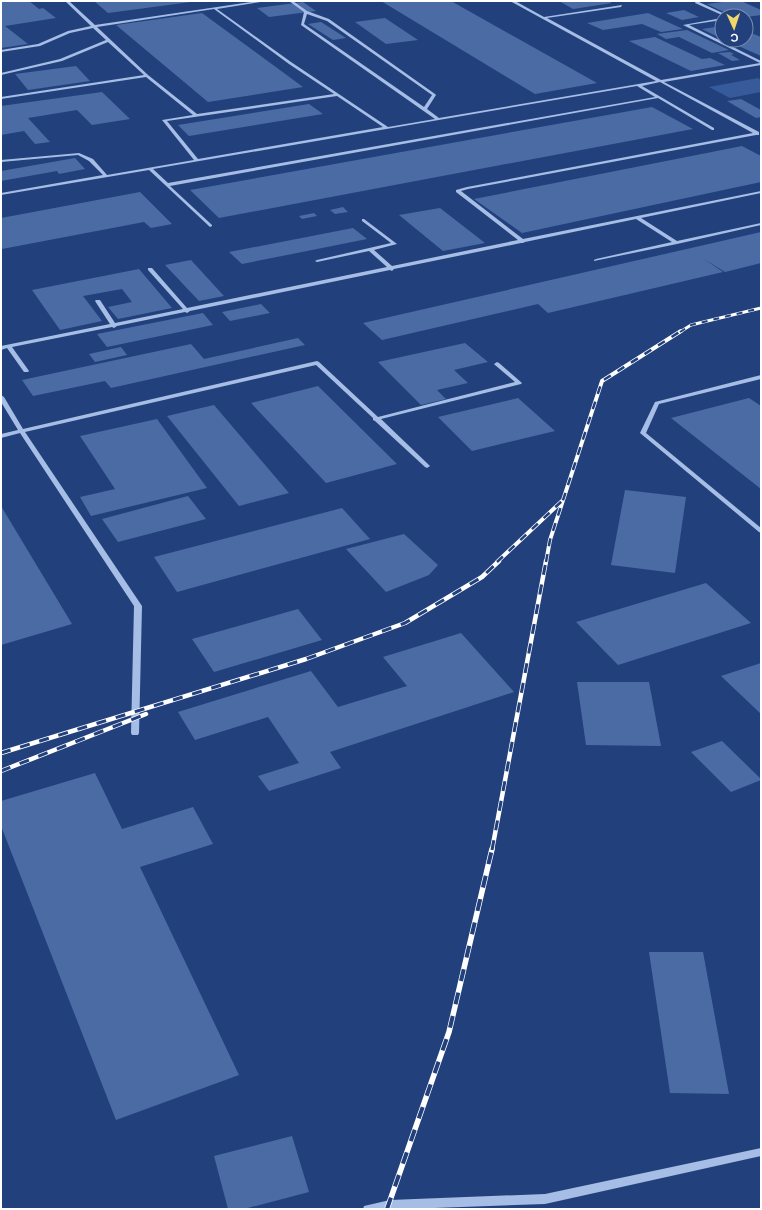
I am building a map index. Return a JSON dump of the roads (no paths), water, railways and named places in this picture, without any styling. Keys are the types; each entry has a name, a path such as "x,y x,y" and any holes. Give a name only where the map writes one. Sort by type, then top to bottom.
{"street":[{"path":"67,1 146,76 196,115"},
{"path":"1,50 39,45 68,32 95,26 265,1"},
{"path":"291,1 306,12 328,20 434,95 424,110"},
{"path":"513,2 520,1"},
{"path":"700,1 696,2 714,10"},
{"path":"513,2 759,134"},
{"path":"543,18 621,6"},
{"path":"215,9 290,63 387,128"},
{"path":"306,12 302,24 438,119"},
{"path":"714,20 685,25 714,40"},
{"path":"1,74 61,60 109,40"},
{"path":"728,48 760,65"},
{"path":"1,194 760,65"},
{"path":"1,98 146,76"},
{"path":"638,85 713,129"},
{"path":"197,161 164,120 338,95"},
{"path":"166,185 659,97"},
{"path":"523,242 458,191 467,188 759,134"},
{"path":"1,161 78,154 91,160 106,176"},
{"path":"150,169 210,226"},
{"path":"1,348 392,269 761,192"},
{"path":"638,218 677,243"},
{"path":"316,261 395,244 364,220"},
{"path":"596,260 761,224"},
{"path":"371,250 392,269"},
{"path":"150,268 187,311"},
{"path":"98,300 114,326"},
{"path":"9,347 26,371"},
{"path":"1,436 317,363 375,419 427,466"},
{"path":"375,419 519,383 497,364"},
{"path":"761,378 657,403 643,433 761,531"},
{"path":"1,397 21,431 138,606 135,733"},
{"path":"368,1209 390,1205 545,1198 761,1152"}],"railway":[{"path":"680,332 691,325 761,308"},
{"path":"546,562 550,540 602,381 681,331"},
{"path":"497,562 562,501"},
{"path":"1,753 306,659 405,623 482,577 499,561"},
{"path":"492,850 546,561"},
{"path":"1,771 146,714"},
{"path":"387,1209 449,1032 492,849"}]}
